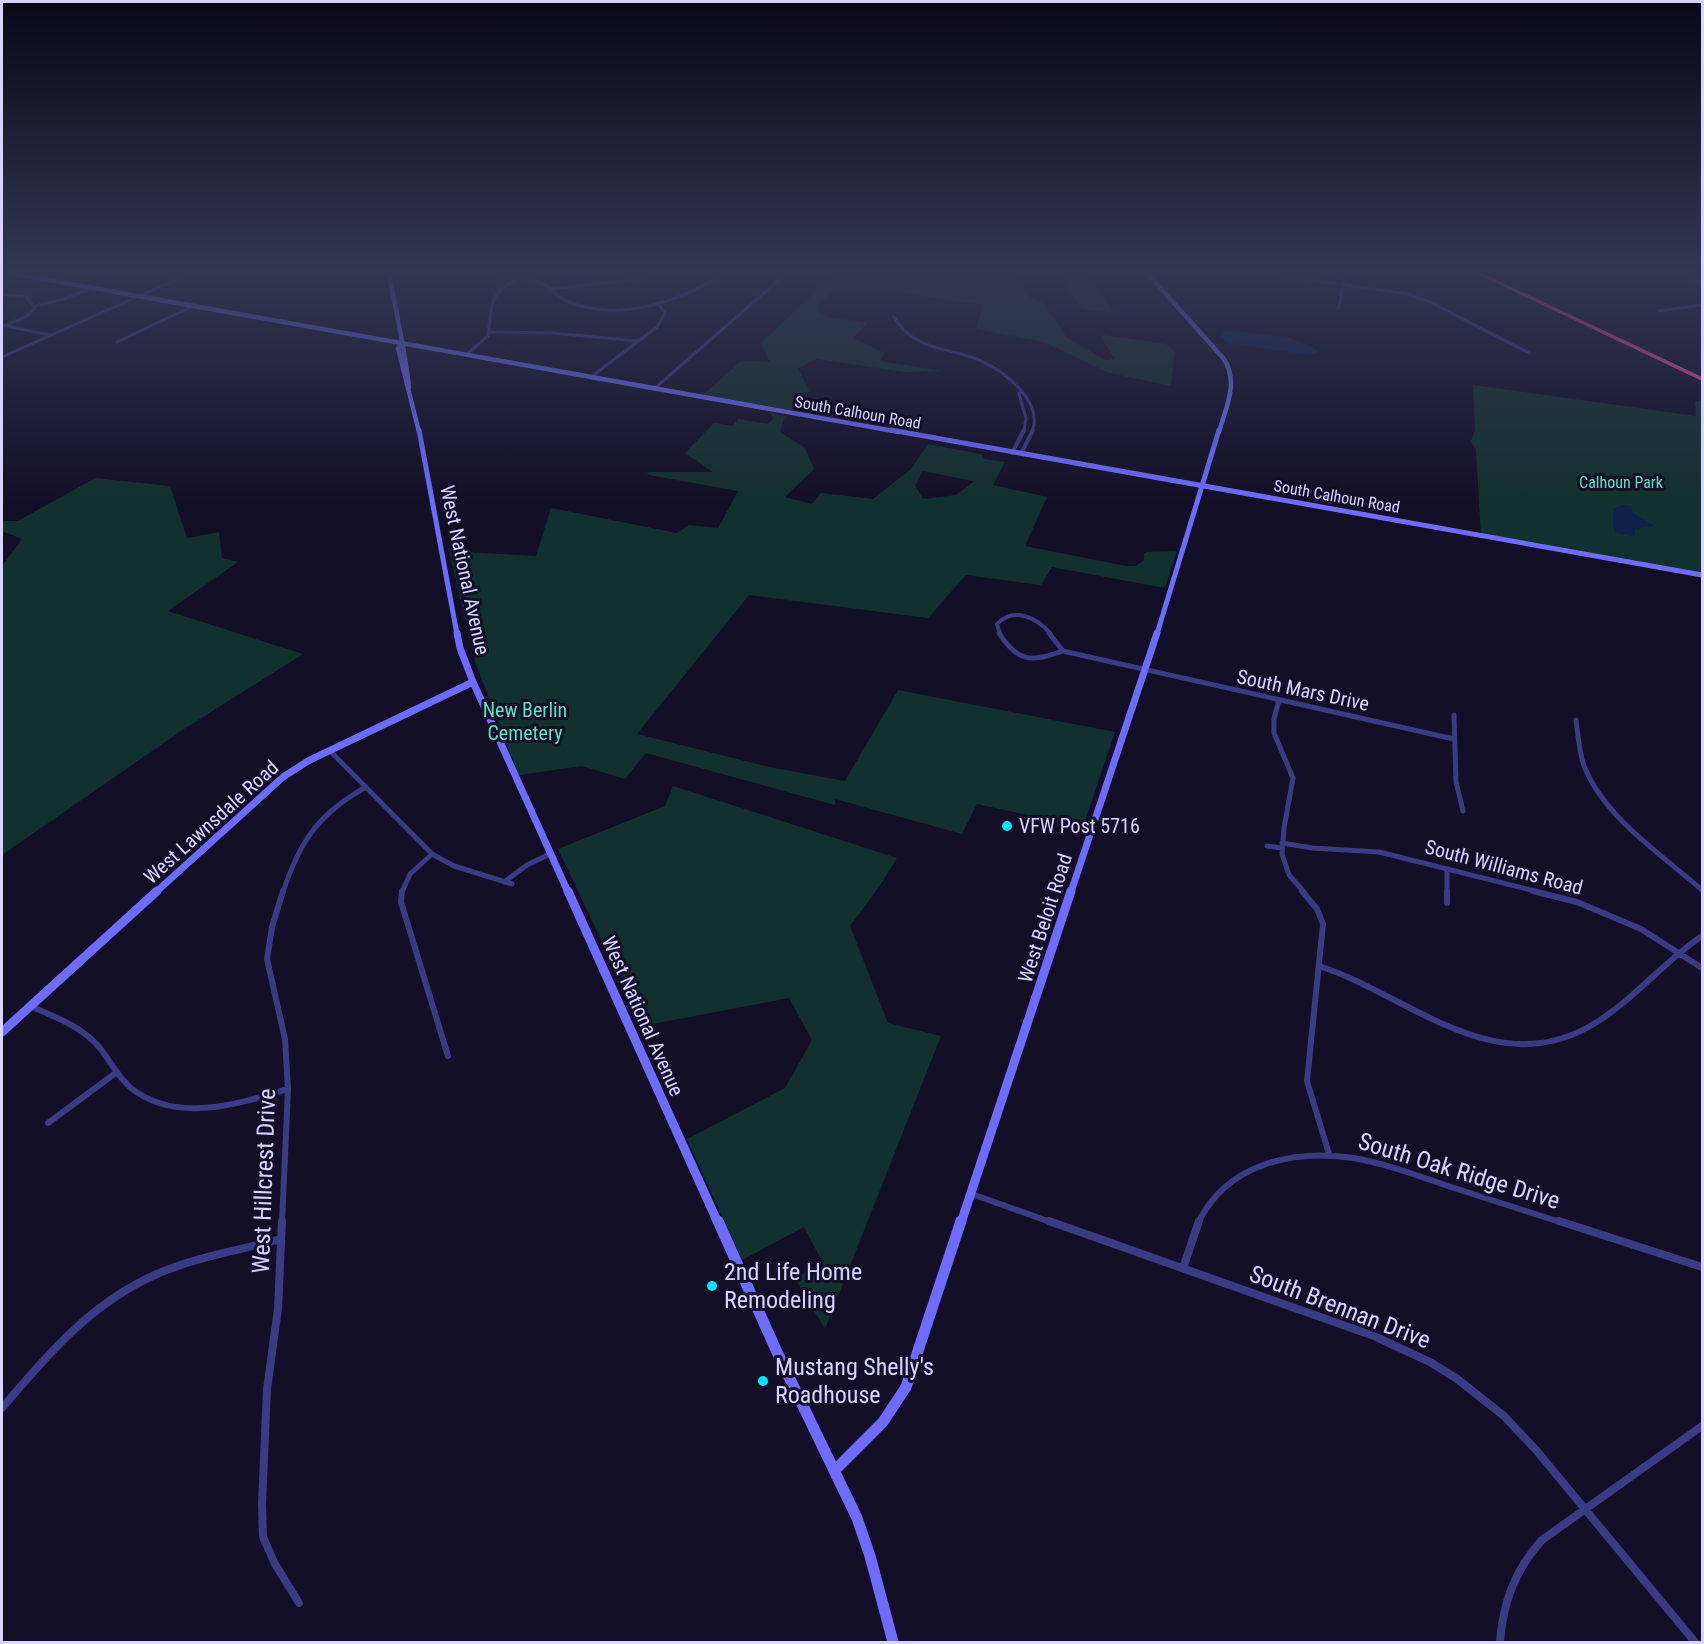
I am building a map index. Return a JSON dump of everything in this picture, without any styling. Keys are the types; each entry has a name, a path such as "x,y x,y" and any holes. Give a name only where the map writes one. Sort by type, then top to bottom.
{"highway":[{"path":"1640,350 1702,379"},
{"path":"1655,350 1702,372"}],"main road":[{"name":"West National Avenue","path":"398,350 405,383 409,388"},
{"name":"West National Avenue","path":"404,350 409,388 460,648 550,854 777,1352 857,1518 870,1556 893,1642"},
{"path":"406,354 409,350"},
{"name":"South Calhoun Road","path":"440,350 1702,575"},
{"name":"West Beloit Road","path":"834,1471 885,1421 901,1397 972,1194 1184,553 1233,383 1233,375 1217,350"},
{"name":"West Lawnsdale Road","path":"2,1032 270,787 296,768 473,682"}],"street":[{"path":"2,357 18,350"},
{"path":"466,355 473,350"},
{"path":"591,377 627,350"},
{"path":"654,389 699,350"},
{"path":"944,350 977,359 1004,375 1026,394 1033,406 1035,423 1033,432 1021,454"},
{"path":"1523,350 1529,353"},
{"path":"1012,453 1027,422 1025,406 1019,394 1021,391"},
{"path":"1025,406 1033,406"},
{"path":"1027,422 1035,423"},
{"path":"1018,614 1037,620 1044,625 1063,651 1032,659 1015,655 997,629 997,624 1009,615 1018,614"},
{"name":"South Mars Drive","path":"1063,651 1455,739"},
{"path":"1279,700 1274,720 1274,736 1291,768 1293,778 1282,845 1285,869 1321,915 1323,924 1307,1081 1329,1154"},
{"path":"1454,714 1456,782 1463,811"},
{"path":"1576,720 1579,751 1598,791 1619,814 1702,890"},
{"path":"330,751 432,854 454,866 512,884"},
{"name":"West Hillcrest Drive","path":"300,1603 275,1564 263,1537 262,1505 267,1389 277,1319 288,1089 285,1039 267,959 272,922 308,835 331,809 366,787"},
{"name":"South Williams Road","path":"1267,846 1282,845 1379,852 1547,894 1599,910 1641,929 1702,968"},
{"path":"432,854 416,866 406,878 401,892 401,902 448,1056"},
{"path":"504,882 527,865 550,854"},
{"path":"1447,903 1448,869"},
{"path":"1319,966 1355,978 1450,1028 1499,1041 1538,1043 1568,1037 1595,1023 1679,952 1702,936"},
{"path":"30,1006 60,1019 88,1036 129,1086 152,1101 179,1108 210,1108 288,1089"},
{"path":"48,1123 117,1072"},
{"name":"South Oak Ridge Drive","path":"1183,1268 1198,1222 1206,1208 1230,1183 1252,1169 1274,1161 1329,1154 1377,1163 1702,1267"},
{"name":"South Brennan Drive","path":"972,1194 1374,1336 1430,1362 1472,1390 1504,1416 1586,1509 1695,1642"},
{"path":"2,1408 66,1335 117,1294 174,1268 281,1239"},
{"path":"1500,1642 1504,1606 1520,1565 1542,1540 1702,1426"}],"green space":[{"path":"764,350 878,350 885,353 880,361 943,371 903,372 817,359 798,368 809,391 790,411 703,395 742,360 770,362"},
{"path":"1060,350 1088,350 1106,360 1115,359 1109,350 1175,351 1171,386 1109,373"},
{"name":"Calhoun Park","path":"1473,385 1696,416 1695,402 1702,400 1702,575 1481,536 1476,450 1471,441 1475,430"},
{"name":"New Berlin Cemetery","path":"770,413 785,416 780,432 805,448 814,469 785,497 812,504 821,493 873,499 911,469 928,444 981,454 984,459 1005,462 993,485 1047,497 1025,546 1126,566 1136,566 1144,560 1144,554 1147,552 1177,551 1165,588 1052,567 1041,585 966,575 928,618 749,595 637,734 769,767 845,781 898,690 1115,732 1083,827 977,804 962,834 835,799 835,805 646,753 625,779 582,766 519,775 476,665 449,551 536,556 551,508 677,533 689,525 718,528 738,491 649,475 647,472 713,472 685,453 714,423 733,426 738,419 768,424 774,418","holes":["923,471 973,481 956,495 923,499 915,485"]},
{"path":"95,478 170,486 187,538 219,532 222,558 238,562 168,611 303,654 184,729 2,855 2,566 22,539 2,531 2,521 18,521"},
{"path":"673,786 897,858 850,926 888,1023 941,1036 825,1329 794,1277 823,1263 804,1227 742,1260 687,1139 785,1088 812,1040 789,998 642,1026 558,849 665,806"}],"water":[{"path":"1274,350 1316,350 1319,352 1309,355"},
{"path":"1623,505 1631,506 1633,513 1654,526 1635,529 1635,535 1631,536 1616,533 1613,527 1613,509"}],"place":[{"name":"VFW Post 5716","path":"1007,826"},
{"name":"2nd Life Home Remodeling","path":"712,1286"},
{"name":"Mustang Shelly's Roadhouse","path":"763,1381"}]}
